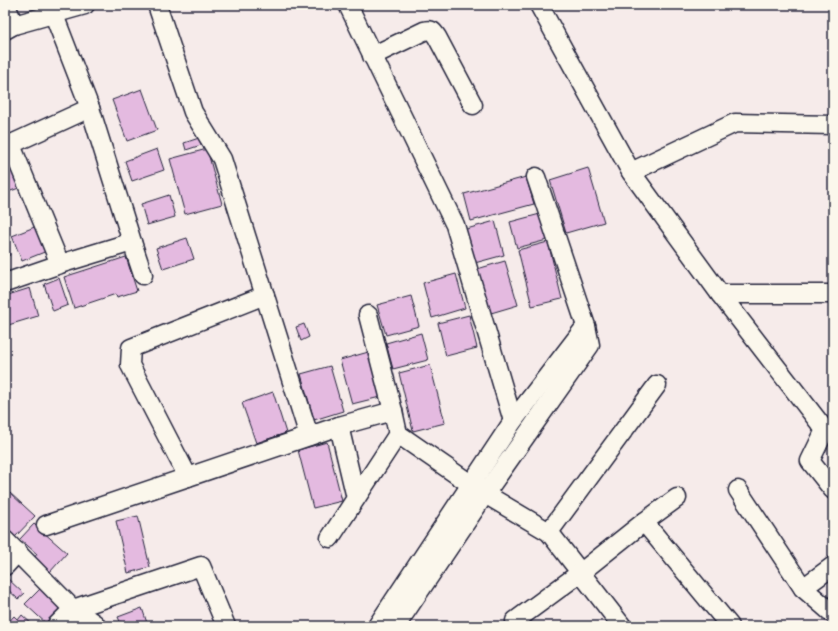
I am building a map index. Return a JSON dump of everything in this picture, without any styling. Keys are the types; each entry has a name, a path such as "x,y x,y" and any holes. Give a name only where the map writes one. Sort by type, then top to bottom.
{"street":[{"path":"6,5 10,27 85,5"},
{"path":"157,5 193,112 222,159 309,436"},
{"path":"348,5 455,224 513,422"},
{"path":"539,5 631,172 720,294 829,430 810,461 833,490"},
{"path":"54,14 90,108 143,275"},
{"path":"372,56 429,30 437,37 473,105"},
{"path":"60,264 8,146 90,108"},
{"path":"631,172 735,123 833,125"},
{"path":"377,626 478,489 590,345 586,326 536,177"},
{"path":"5,283 132,242"},
{"path":"720,294 833,294"},
{"path":"188,477 130,365 131,348 265,295"},
{"path":"368,316 398,434 478,489 548,532 622,626"},
{"path":"396,626 478,489 513,422 586,326"},
{"path":"548,532 657,385"},
{"path":"46,525 339,426 393,411"},
{"path":"339,426 356,498"},
{"path":"330,538 398,434"},
{"path":"738,490 803,588 833,614"},
{"path":"519,626 515,621 580,574 644,522 678,498"},
{"path":"644,522 730,626"},
{"path":"5,566 11,546 73,609 95,624 95,626"},
{"path":"56,626 73,609 201,566 226,626"},
{"path":"803,588 833,566"}],"building":[{"path":"142,89 157,130 127,141 112,100"},
{"path":"199,138 201,145 186,150 184,143"},
{"path":"157,149 164,170 132,181 125,161"},
{"path":"207,149 222,204 185,214 170,159"},
{"path":"7,160 19,188 5,193 5,161"},
{"path":"588,168 604,222 566,233 550,180"},
{"path":"526,177 534,204 471,221 464,194"},
{"path":"169,195 175,217 147,225 141,204"},
{"path":"540,214 547,240 517,248 510,222"},
{"path":"495,221 504,255 471,264 463,230"},
{"path":"42,224 52,249 22,261 12,236"},
{"path":"187,238 194,259 163,269 156,248"},
{"path":"548,242 562,299 532,306 518,250"},
{"path":"5,244 10,255 5,257"},
{"path":"126,257 137,291 117,297 116,294 74,308 64,277"},
{"path":"505,261 518,305 491,313 477,269"},
{"path":"456,274 465,308 432,318 423,283"},
{"path":"59,278 68,305 53,311 44,284"},
{"path":"30,288 38,316 5,326 5,296"},
{"path":"411,296 419,326 386,335 377,305"},
{"path":"469,315 477,348 446,356 438,323"},
{"path":"304,324 309,337 301,341 296,327"},
{"path":"421,333 428,360 393,369 386,343"},
{"path":"372,351 384,396 352,404 340,360"},
{"path":"430,365 445,423 413,431 399,373"},
{"path":"330,366 343,411 314,420 301,374"},
{"path":"273,392 286,433 256,443 242,403"},
{"path":"327,442 342,501 313,508 298,450"},
{"path":"10,493 35,516 15,537 5,528 5,499"},
{"path":"138,516 150,567 128,573 116,521"},
{"path":"34,524 67,553 50,572 34,558 37,554 20,539"},
{"path":"6,577 24,594 18,599 5,587"},
{"path":"42,587 65,608 49,626 25,604"},
{"path":"142,608 148,626 122,626 118,617"},
{"path":"22,615 34,626 5,626 14,616 18,620"},
{"path":"74,618 82,626 66,626"}]}
